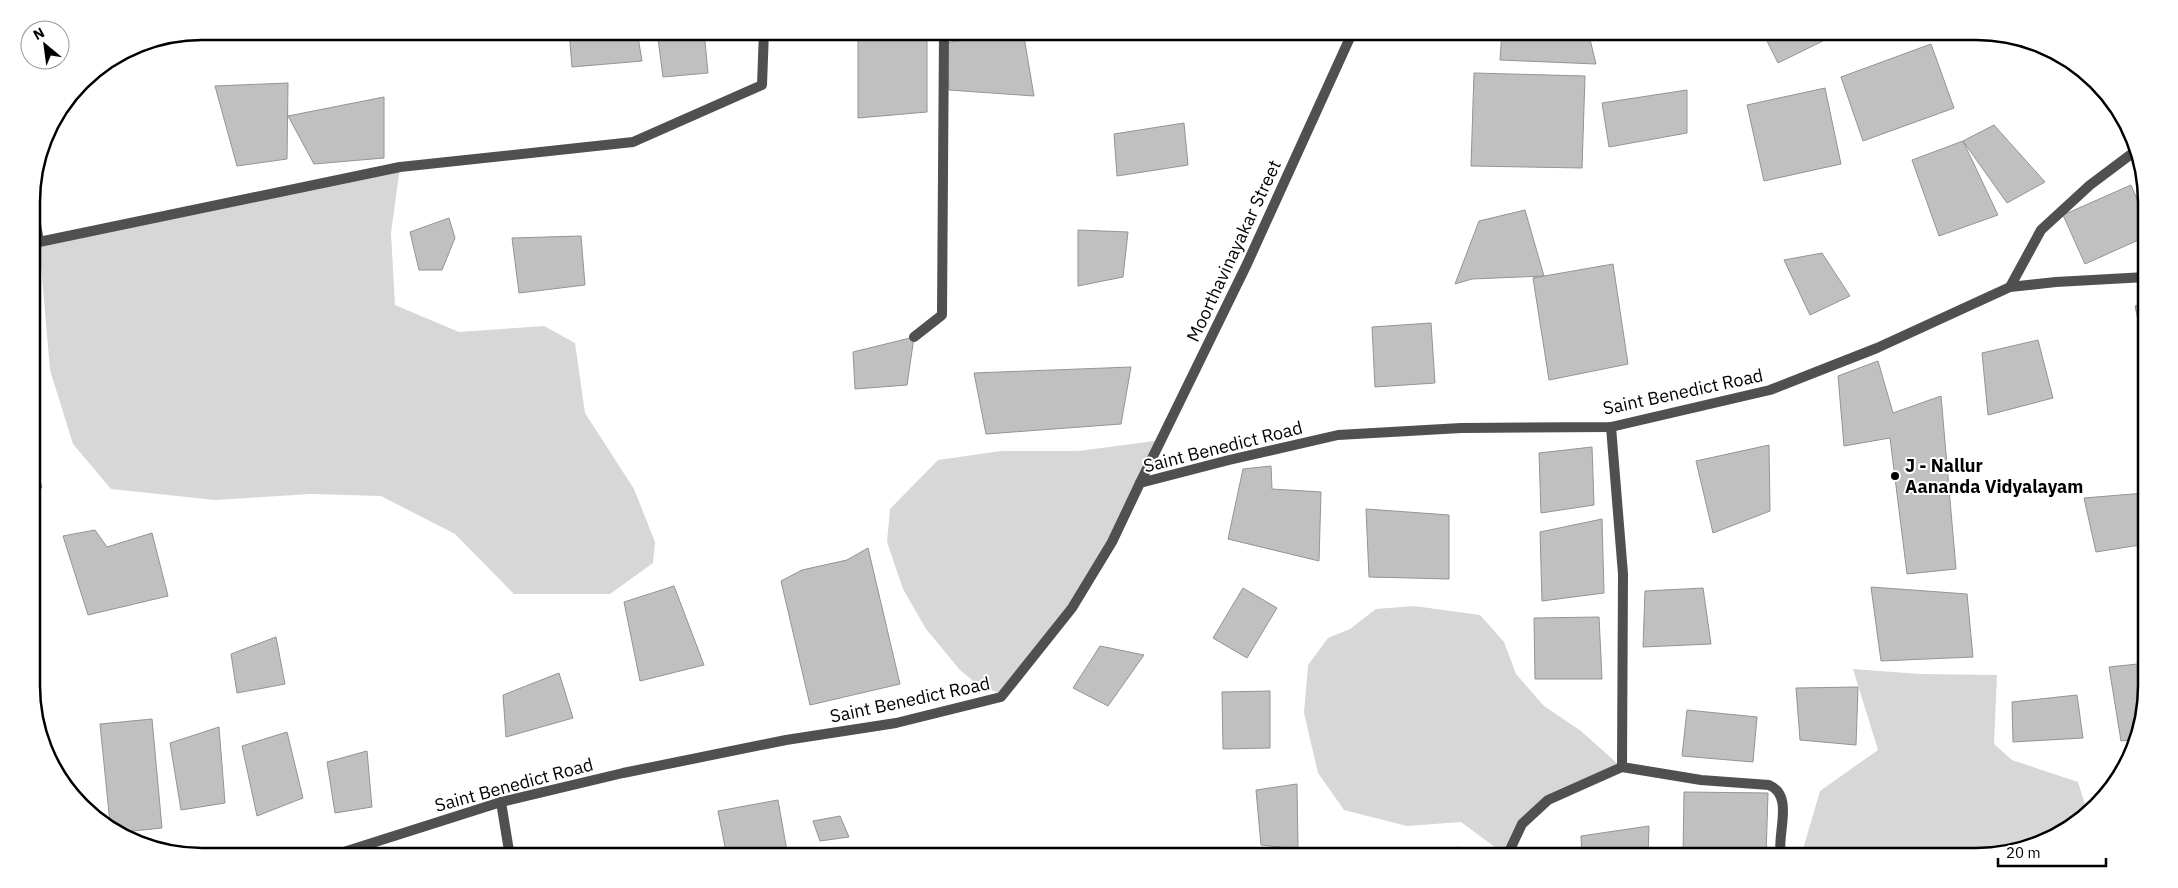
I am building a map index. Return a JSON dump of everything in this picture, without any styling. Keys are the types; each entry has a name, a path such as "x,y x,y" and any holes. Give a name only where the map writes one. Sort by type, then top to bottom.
{"street":[{"path":"40,242 400,167 634,142 762,85 764,40"},
{"path":"914,337 942,315 944,40"},
{"name":"Moorthavinayakar Street","path":"1140,483 1243,272 1350,40"},
{"path":"2010,287 2041,230 2090,185 2130,155"},
{"name":"Saint Benedict Road","path":"356,848 501,802 623,773 786,740 896,723 1002,697 1072,608 1112,542 1140,483 1338,435 1461,428 1611,427 1770,390 1877,348 2010,287 2056,282 2138,277"},
{"path":"1611,427 1623,574 1622,766"},
{"path":"1511,848 1522,824 1548,800 1622,766 1701,780 1769,785 1776,788 1783,808 1781,848"},
{"path":"501,802 509,848"}],"shaded area":[{"path":"400,167 391,233 395,305 459,332 544,326 575,343 585,413 634,489 655,542 653,563 610,594 514,594 455,534 381,496 310,494 215,500 111,489 73,444 50,370 40,242"},
{"path":"1161,440 1072,608 1004,695 978,685 960,670 926,629 903,589 887,542 890,509 938,460 1001,451 1079,451"},
{"path":"1414,606 1480,615 1504,642 1516,674 1544,706 1581,731 1619,765 1548,800 1522,824 1511,848 1496,848 1461,822 1407,826 1344,810 1318,773 1304,713 1308,665 1328,638 1350,629 1376,609"},
{"path":"1853,669 1920,674 1997,675 1994,744 2012,760 2078,782 2085,806 2075,815 2038,836 2008,845 1987,848 1803,848 1820,791 1878,750"}],"building":[{"path":"570,40 638,40 642,61 572,67"},
{"path":"658,40 705,40 708,73 663,77"},
{"path":"858,40 927,40 927,112 858,118"},
{"path":"963,40 1025,40 1034,96 949,90 946,43"},
{"path":"1501,40 1590,40 1596,64 1500,60"},
{"path":"1766,40 1825,40 1778,63"},
{"path":"1931,44 1954,108 1863,141 1841,77"},
{"path":"1474,73 1585,76 1582,168 1471,166"},
{"path":"288,83 287,159 237,166 215,86"},
{"path":"1825,88 1841,164 1764,181 1747,105"},
{"path":"1687,90 1687,133 1609,147 1602,103"},
{"path":"384,97 384,158 314,164 288,116"},
{"path":"1184,123 1188,165 1117,176 1114,134"},
{"path":"1994,125 2045,182 2007,203 1963,141"},
{"path":"1963,141 1998,215 1939,236 1912,160"},
{"path":"2131,185 2138,201 2138,240 2085,264 2063,215"},
{"path":"1525,210 1544,276 1472,279 1455,284 1479,221"},
{"path":"449,218 455,238 442,270 419,270 410,232"},
{"path":"1078,230 1128,232 1123,277 1078,286"},
{"path":"581,236 585,285 519,293 512,238"},
{"path":"1822,253 1850,296 1810,315 1784,260"},
{"path":"1613,264 1628,364 1549,380 1533,278"},
{"path":"2138,305 2138,320 2135,306"},
{"path":"1431,323 1435,383 1375,387 1372,327"},
{"path":"914,337 907,385 855,389 853,352"},
{"path":"2038,340 2053,398 1988,415 1982,353"},
{"path":"1878,361 1893,413 1941,396 1956,569 1907,574 1890,438 1844,446 1838,376"},
{"path":"1131,367 1121,424 986,434 974,373"},
{"path":"1769,445 1770,511 1713,533 1696,461"},
{"path":"1592,447 1594,505 1541,513 1539,453"},
{"path":"1271,466 1272,489 1321,492 1319,561 1228,539 1243,469"},
{"path":"2138,494 2138,545 2096,552 2084,498"},
{"path":"1366,509 1449,515 1449,579 1369,577"},
{"path":"1602,519 1604,593 1542,601 1540,532"},
{"path":"95,530 107,547 152,533 168,596 88,615 63,536"},
{"path":"868,548 900,684 810,705 781,581 802,570 847,560"},
{"path":"674,586 704,665 640,681 624,602"},
{"path":"1871,587 1967,594 1973,657 1881,661"},
{"path":"1243,588 1277,608 1247,658 1213,638"},
{"path":"1703,588 1711,644 1643,647 1645,591"},
{"path":"1599,617 1602,679 1535,679 1534,618"},
{"path":"276,637 285,684 237,693 231,654"},
{"path":"1100,646 1144,655 1108,706 1073,688"},
{"path":"2138,664 2138,697 2135,718 2128,740 2121,741 2109,667"},
{"path":"559,673 573,718 506,737 503,695"},
{"path":"1858,687 1856,745 1800,740 1796,688"},
{"path":"1270,691 1270,748 1223,749 1222,692"},
{"path":"2077,695 2083,738 2013,742 2012,702"},
{"path":"1687,710 1757,717 1753,762 1682,756"},
{"path":"152,719 162,828 131,831 110,819 100,724"},
{"path":"219,727 225,803 181,810 170,743"},
{"path":"287,732 303,798 257,816 242,746"},
{"path":"367,751 372,807 335,813 327,762"},
{"path":"1297,784 1298,848 1261,845 1256,790"},
{"path":"1684,792 1768,793 1766,848 1683,848"},
{"path":"778,800 786,848 725,848 718,811"},
{"path":"840,816 849,837 820,841 813,821"},
{"path":"1649,826 1648,848 1582,848 1581,836"}],"place":[{"name":"J - Nallur Aananda Vidyalayam","path":"1895,476"}]}
